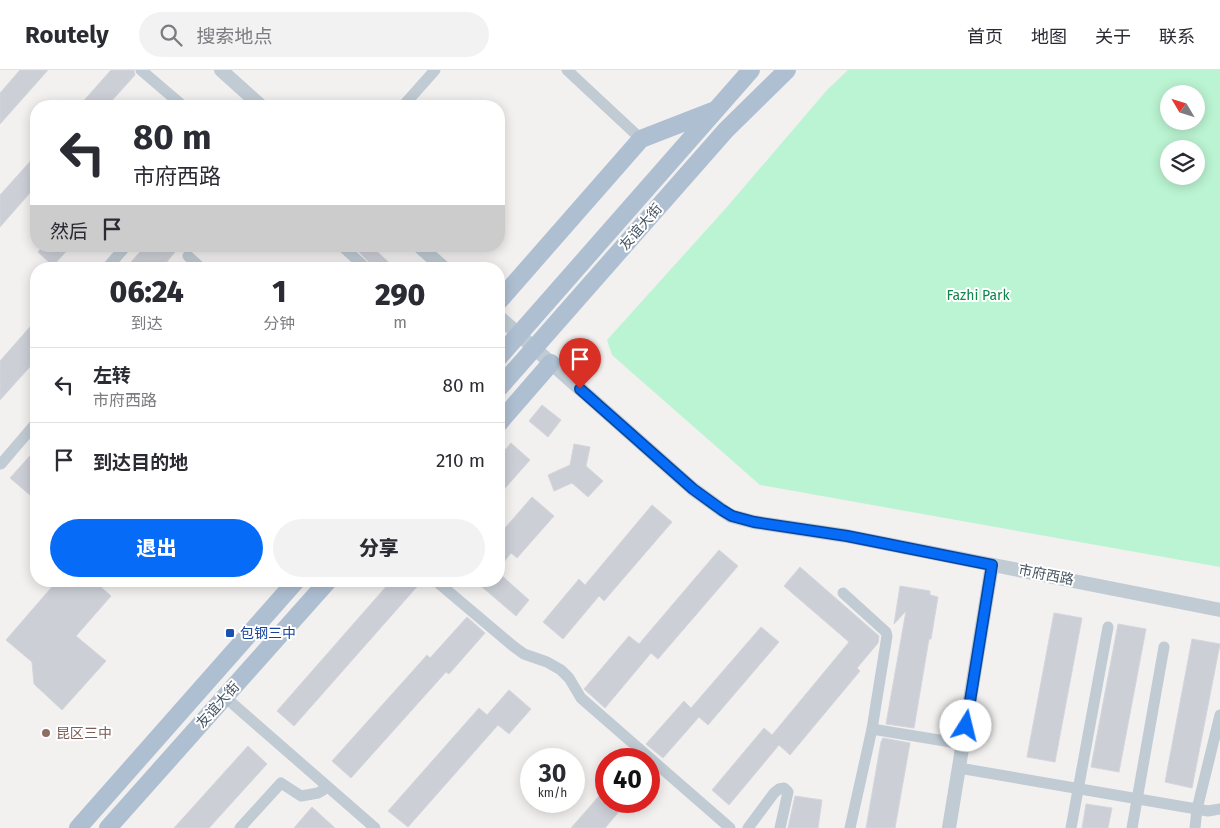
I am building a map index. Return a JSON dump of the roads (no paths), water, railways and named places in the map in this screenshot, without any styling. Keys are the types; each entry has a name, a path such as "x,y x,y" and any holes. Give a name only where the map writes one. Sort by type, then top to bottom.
{"main road":[{"name":"友谊大街","path":"505,350 752,70"},
{"name":"友谊大街","path":"505,381 726,130 787,70"},
{"path":"505,294 641,139 716,110"},
{"path":"505,416 551,364"},
{"name":"友谊大街","path":"78,828 291,587"},
{"name":"友谊大街","path":"108,828 323,587"}],"street":[{"path":"142,70 176,100"},
{"path":"221,70 255,100"},
{"path":"408,100 435,70"},
{"path":"567,70 641,139"},
{"path":"112,262 121,252"},
{"path":"349,252 359,262"},
{"path":"426,252 437,262"},
{"path":"188,256 194,262"},
{"name":"市府西路","path":"505,322 693,489 710,503 732,516 769,526 847,536 1220,610"},
{"path":"1,464 30,430"},
{"path":"949,828 992,565"},
{"path":"443,587 512,646 524,654 547,662 561,670 569,678 581,698 730,828"},
{"path":"843,592 886,632 887,636 872,729 850,828"},
{"path":"1071,828 1108,627"},
{"path":"1132,828 1164,647"},
{"path":"225,697 375,828"},
{"path":"1195,828 1197,809 1220,715"},
{"path":"872,729 963,744"},
{"path":"959,768 1208,811 1220,810"},
{"path":"240,828 281,783 301,796 318,793 328,787"},
{"path":"748,828 774,793 784,788 788,792 780,828"}],"place":[{"name":"包钢三中","path":"230,633"},
{"name":"昆区三中","path":"46,733"}],"park label":[{"name":"Fazhi Park","path":"978,295"}]}
